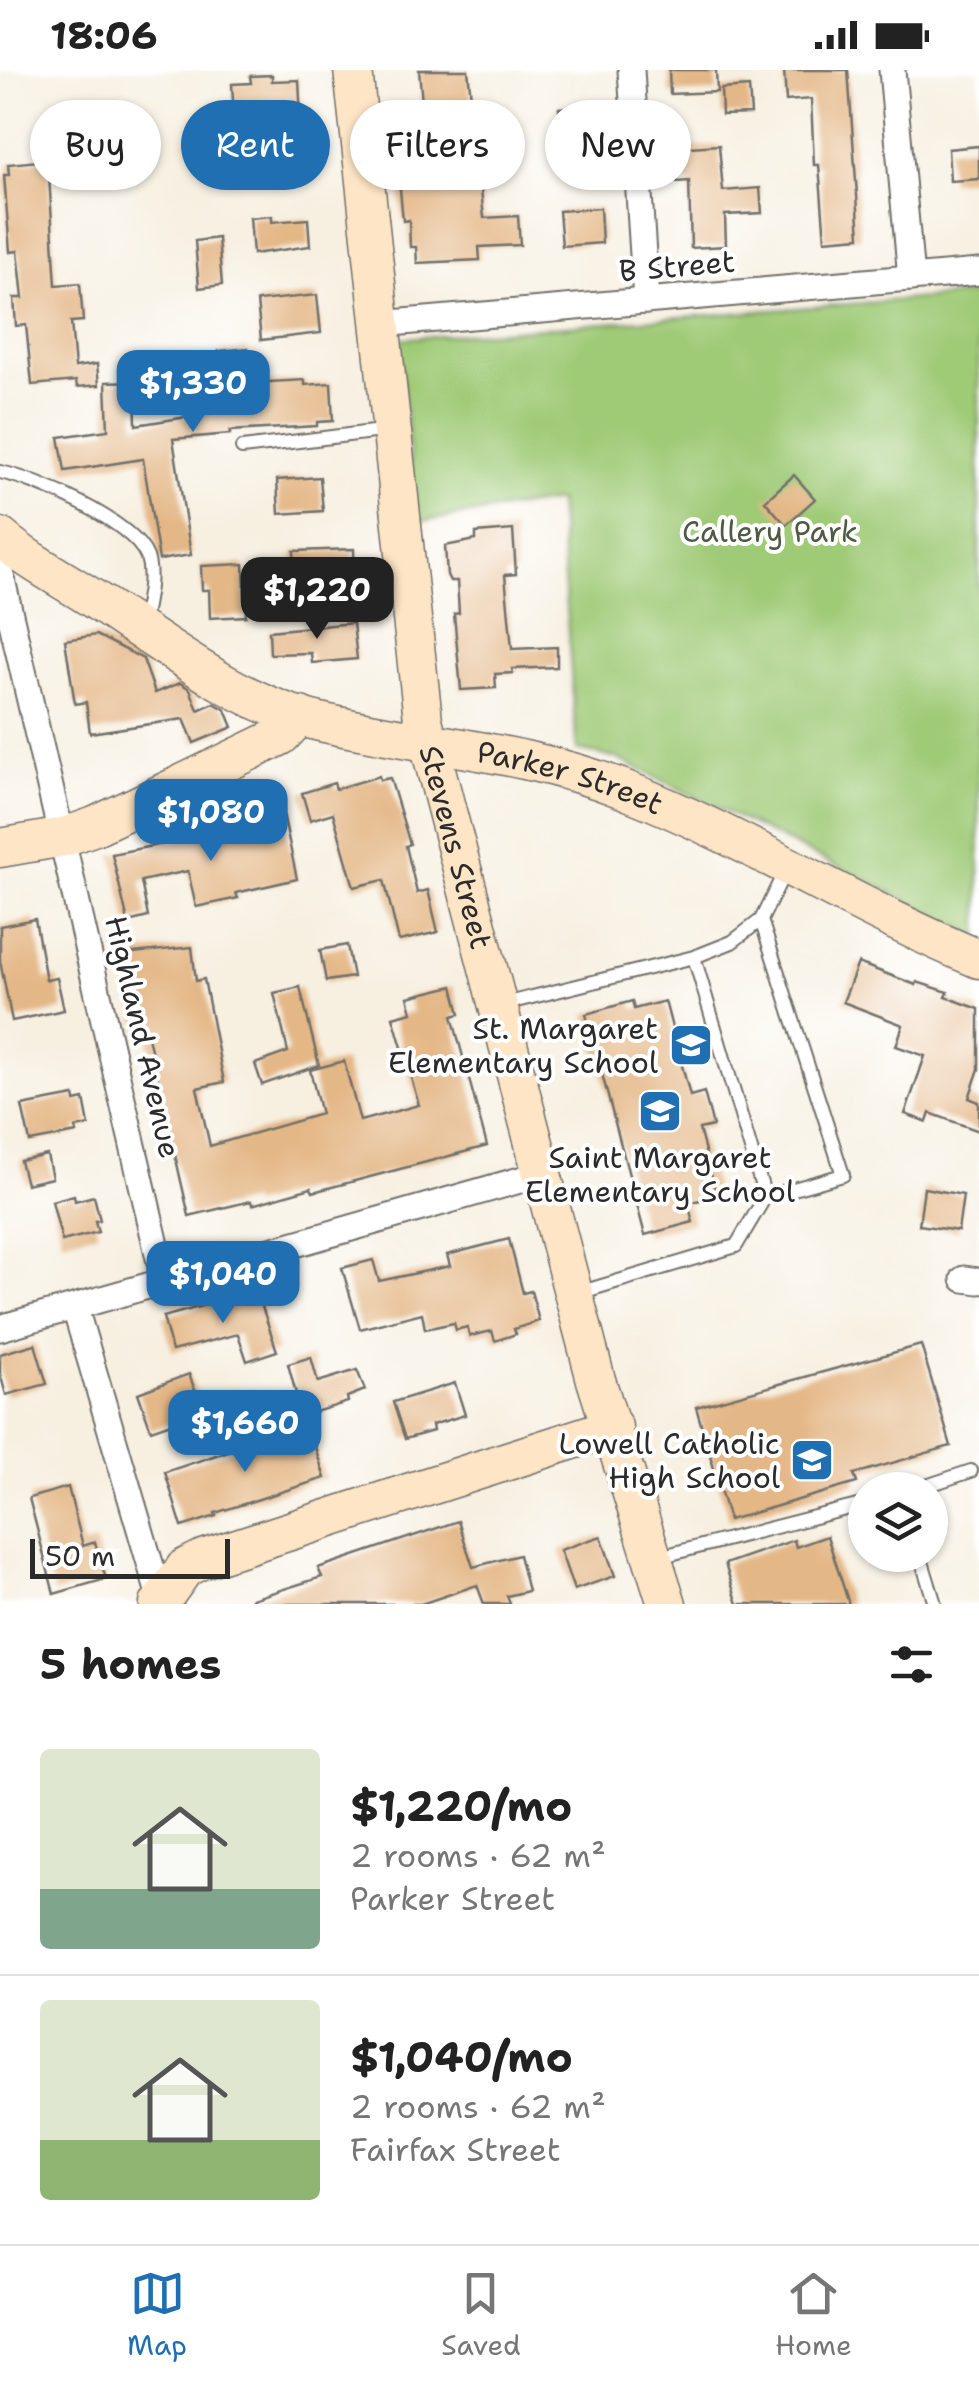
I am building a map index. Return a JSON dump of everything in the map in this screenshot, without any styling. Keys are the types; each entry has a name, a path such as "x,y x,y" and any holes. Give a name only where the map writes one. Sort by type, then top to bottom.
{"street":[{"name":"Stevens Street","path":"354,70 416,678 428,742 573,1295 667,1604"},
{"path":"632,70 646,301"},
{"path":"892,70 911,278"},
{"name":"B Street","path":"380,324 979,272"},
{"name":"Parker Street","path":"0,537 204,671 300,716 506,755 621,788 693,819 979,960"},
{"name":"Highland Avenue","path":"0,570 165,1284"},
{"path":"0,848 64,837 95,826 281,736 300,716"},
{"path":"0,1328 542,1174"},
{"path":"75,1308 161,1604"},
{"path":"161,1604 185,1568 203,1559 612,1427"}],"lane":[{"path":"242,448 390,430"},
{"path":"0,472 22,476 99,511 136,541 146,557 150,580 142,630"},
{"path":"498,1006 694,956 732,942 761,920 787,866"},
{"path":"573,1295 736,1246 766,1197 842,1175 761,920"},
{"path":"694,956 766,1197"},
{"path":"948,1479 972,1471"},
{"path":"652,1558 848,1508"},
{"path":"925,1572 934,1604"}],"green space":[{"name":"Callery Park","path":"979,294 979,936 616,758 577,750 558,501 416,522 399,339"}],"building":[{"path":"419,70 468,70 471,100 422,100"},
{"path":"669,70 716,70 717,92 670,94"},
{"path":"784,70 848,70 860,237 825,240 819,165 814,165 811,99 786,101"},
{"path":"272,75 272,81 299,80 300,100 233,100 232,84 251,83 250,76"},
{"path":"749,87 751,114 722,115 721,89"},
{"path":"719,145 723,191 760,188 762,213 725,215 726,246 691,248 691,147"},
{"path":"979,146 979,179 950,181 948,149"},
{"path":"30,162 30,190 50,190 56,285 80,283 83,321 71,322 75,367 97,364 99,385 77,387 76,381 32,385 26,325 16,326 14,298 23,298 18,251 10,252 4,175 9,175 8,164"},
{"path":"400,190 481,190 484,218 518,216 520,245 479,247 480,260 417,263 416,247 410,247 409,220 403,221"},
{"path":"600,208 602,243 562,246 559,211"},
{"path":"272,216 272,222 308,219 310,246 253,254 250,218"},
{"path":"218,238 222,285 199,288 195,241"},
{"path":"317,295 321,333 261,340 257,301"},
{"path":"248,348 251,383 331,383 333,421 317,422 317,426 173,439 191,555 159,560 143,459 65,471 59,437 108,430 106,382 135,381 136,425 194,416 193,393 222,391 219,351"},
{"path":"794,475 815,499 786,525 765,501"},
{"path":"320,477 323,511 279,514 277,480"},
{"path":"513,530 516,574 505,575 512,649 557,647 557,667 512,669 513,673 495,674 496,688 461,690 454,614 459,613 457,581 450,581 447,575 445,546 476,540 476,533"},
{"path":"354,549 355,585 295,587 294,551"},
{"path":"244,564 246,616 210,618 209,590 202,590 201,566"},
{"path":"353,623 357,659 312,663 311,653 270,654 269,631"},
{"path":"96,635 143,659 155,693 180,683 190,689 198,710 214,703 226,710 233,727 194,743 184,719 90,733 86,702 75,704 65,640"},
{"path":"379,776 380,780 390,778 410,844 406,846 417,893 428,890 438,932 399,941 384,880 354,887 333,813 310,820 302,793 334,783 336,789"},
{"path":"283,813 297,879 196,907 188,871 141,881 148,917 128,922 112,854 243,828 242,822"},
{"path":"35,919 46,980 57,978 64,1010 12,1021 0,961 0,926"},
{"path":"347,945 353,977 326,981 320,950"},
{"path":"192,947 196,981 204,979 224,1082 197,1088 210,1146 321,1114 310,1070 344,1061 360,1121 419,1105 393,1017 412,1012 408,997 453,986 460,1014 452,1016 487,1146 313,1192 311,1188 252,1205 251,1201 189,1216 146,1028 138,1030 122,954"},
{"path":"858,963 916,985 917,982 948,992 946,997 979,1009 979,1069 969,1098 979,1102 979,1131 930,1113 927,1122 905,1114 925,1056 896,1046 903,1025 843,1002"},
{"path":"300,987 319,1065 262,1085 255,1064 288,1052 274,993"},
{"name":"Saint Margaret Elementary School","path":"632,1001 634,1009 665,1001 690,1096 704,1092 713,1126 699,1129 717,1196 688,1203 693,1222 645,1235 586,1014"},
{"path":"74,1096 75,1101 84,1099 89,1125 76,1128 77,1133 30,1142 22,1106"},
{"path":"47,1155 52,1178 26,1184 20,1161"},
{"path":"924,1188 963,1195 958,1231 919,1225"},
{"path":"74,1195 75,1201 94,1196 100,1220 95,1221 98,1232 62,1241 52,1201"},
{"path":"509,1239 523,1293 531,1291 539,1321 514,1329 516,1334 495,1341 492,1331 470,1336 467,1327 456,1330 454,1323 425,1329 422,1313 360,1329 342,1268 373,1260 379,1281 450,1266 447,1255"},
{"path":"257,1292 277,1351 247,1361 238,1334 172,1351 163,1317 213,1303 214,1307"},
{"path":"35,1344 47,1384 6,1395 0,1354"},
{"path":"921,1345 951,1446 861,1472 848,1472 848,1486 729,1520 696,1407"},
{"path":"311,1357 318,1382 357,1370 365,1390 347,1397 348,1402 302,1416 288,1364"},
{"path":"189,1374 203,1412 151,1430 138,1393"},
{"path":"455,1383 465,1415 405,1439 393,1402"},
{"path":"307,1422 325,1478 182,1527 165,1472"},
{"path":"68,1487 83,1546 95,1542 106,1579 54,1594 29,1498"},
{"path":"458,1521 473,1567 519,1555 528,1591 507,1596 510,1604 484,1604 477,1585 421,1604 253,1604 252,1599 322,1577 318,1568"},
{"path":"601,1536 615,1576 574,1590 560,1550"},
{"path":"827,1536 849,1604 738,1604 725,1564 794,1540 796,1547"}],"place":[{"name":"St. Margaret Elementary School","path":"691,1045"},
{"name":"Saint Margaret Elementary School","path":"660,1111"},
{"name":"Lowell Catholic High School","path":"812,1460"}]}
